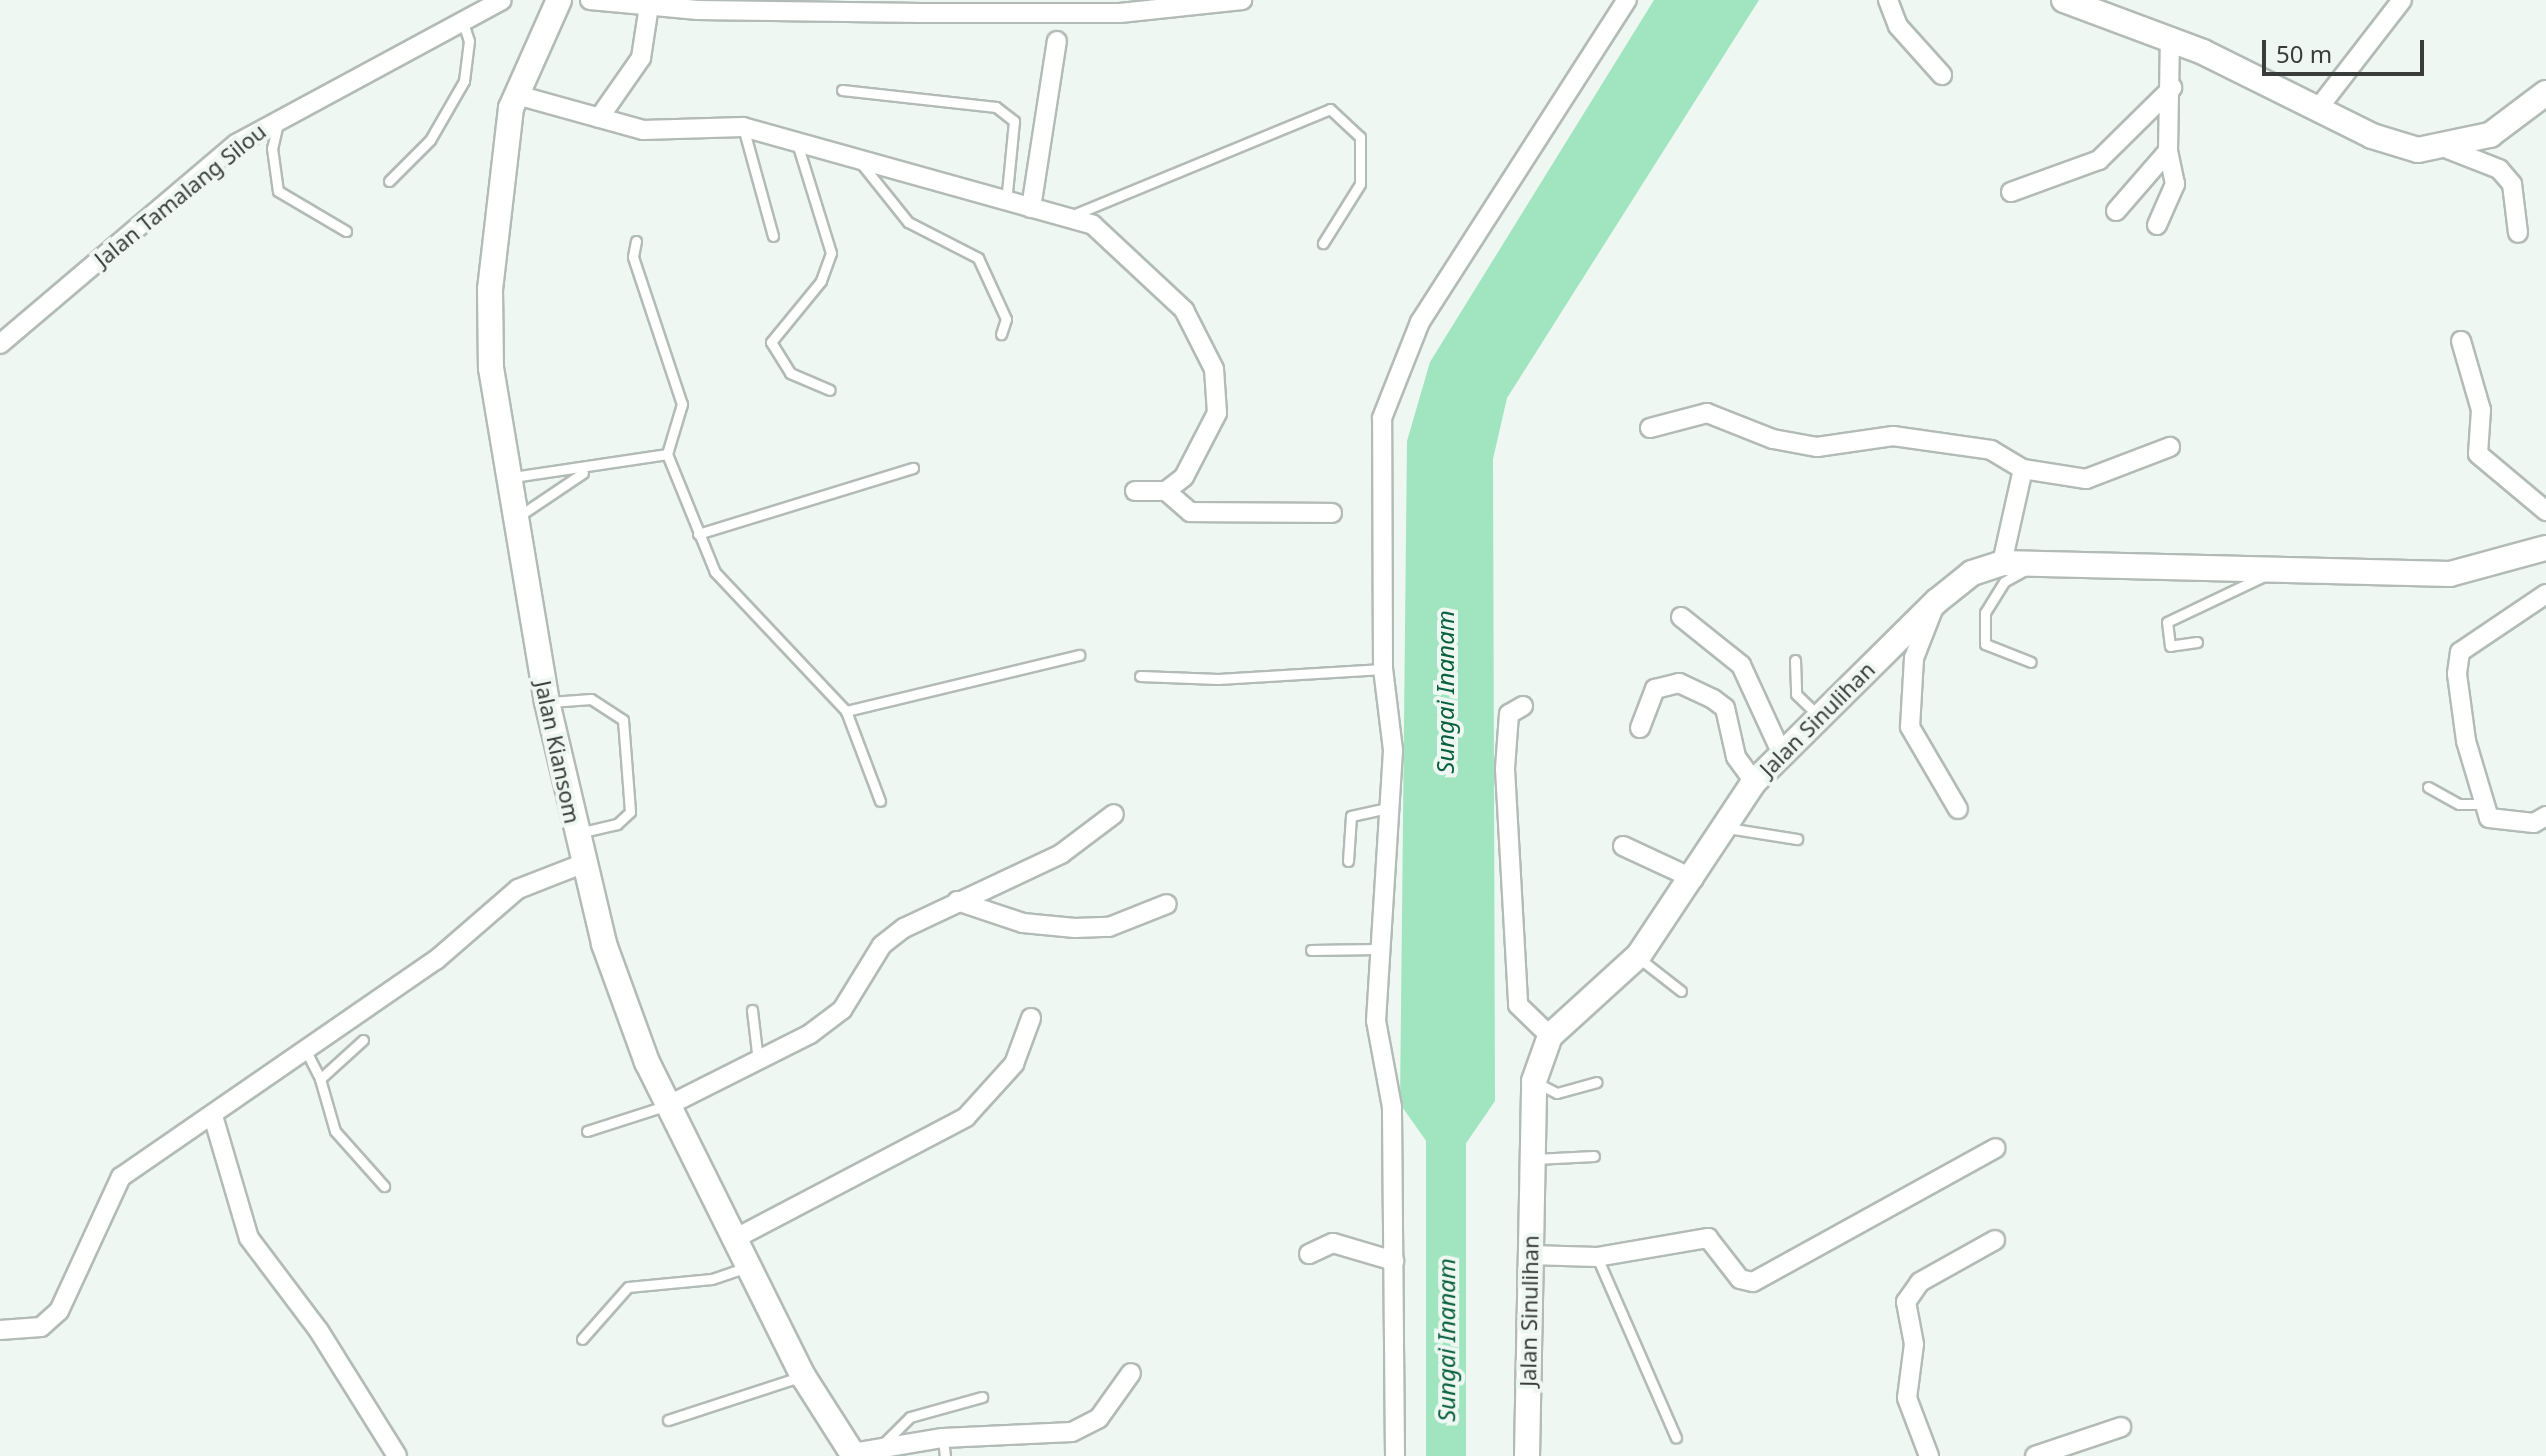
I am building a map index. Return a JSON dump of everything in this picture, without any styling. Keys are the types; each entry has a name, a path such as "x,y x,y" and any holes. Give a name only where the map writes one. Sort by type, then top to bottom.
{"street":[{"name":"Jalan Tamalang Silou","path":"0,344 236,144 280,116 502,0"},
{"name":"Jalan Kiansom","path":"559,0 517,95 490,289 491,368 509,478 519,516 547,702 582,864 620,993 669,1105 803,1376 862,1453"},
{"path":"590,0 649,6 1120,13 1242,0"},
{"path":"1395,1456 1392,1107 1376,1021 1378,949 1392,807 1383,669 1379,465 1393,381 1420,322 1627,0"},
{"path":"1888,0 1898,26 1942,75"},
{"path":"2064,0 2170,41 2317,110 2418,150 2448,149 2490,135 2546,93"},
{"path":"2317,110 2402,0"},
{"path":"599,118 641,58 649,6"},
{"path":"1031,208 1057,41"},
{"path":"2157,225 2175,184 2168,151 2172,88 2170,41"},
{"path":"2011,192 2099,160 2172,88"},
{"path":"517,95 643,130 743,127 856,155 1006,203 1073,215 1093,225 1184,310 1208,352 1217,413 1184,477 1166,491 1135,491"},
{"path":"2448,149 2499,169 2519,209 2518,233"},
{"path":"2116,211 2168,151"},
{"path":"2461,341 2481,410 2478,454 2546,511"},
{"path":"1650,428 1707,413 1802,445 1926,438 1991,450 2023,469 2086,479 2170,447"},
{"path":"2002,563 2023,469"},
{"path":"1166,491 1190,512 1332,513"},
{"name":"Jalan Sinulihan","path":"1527,1456 1534,1081 1550,1036 1639,955 1694,879 1754,782 1817,714 1937,601 1972,573 2002,563 2044,560 2269,573 2450,574 2546,548"},
{"path":"2546,594 2460,652 2464,727 2481,804 2489,818 2507,822 2546,816"},
{"path":"1937,601 1914,658 1910,727 1958,809"},
{"path":"1681,617 1741,665 1781,752"},
{"path":"1640,728 1655,689 1679,683 1713,699 1725,708 1736,757 1754,782"},
{"path":"1523,706 1509,714 1505,769 1518,1005 1550,1036"},
{"path":"669,1105 758,1061 842,1010 882,945 957,901 1073,848 1114,814"},
{"path":"1623,846 1694,879"},
{"path":"0,1330 41,1327 59,1311 121,1177 436,960 518,889 582,864"},
{"path":"957,901 1023,923 1075,928 1109,927 1167,904"},
{"path":"736,1238 966,1117 1014,1064 1031,1018"},
{"path":"213,1116 249,1238 319,1331 397,1456"},
{"path":"1530,1255 1597,1257 1708,1238 1740,1279 1753,1282 1996,1148"},
{"path":"1929,1456 1907,1398 1914,1344 1906,1302 1920,1282 1995,1240"},
{"path":"1309,1254 1333,1243 1394,1261"},
{"path":"862,1453 1072,1432 1099,1418 1131,1373"},
{"path":"2035,1456 2121,1427"}],"lane":[{"path":"389,181 430,140 464,81 469,41 462,20"},
{"path":"842,90 996,107 1014,121 1006,203"},
{"path":"1073,215 1330,109 1360,137 1360,184 1323,243"},
{"path":"280,116 272,148 278,191 346,231"},
{"path":"743,127 773,236"},
{"path":"795,140 831,253 821,281 771,342 790,373 830,390"},
{"path":"856,155 908,222 978,258 1006,319 1001,334"},
{"path":"636,241 633,257 680,384 681,416 667,454 698,534 715,572 846,711 880,801"},
{"path":"509,478 589,470 667,454"},
{"path":"698,534 913,468"},
{"path":"519,516 589,470"},
{"path":"2031,662 1985,644 1985,613 2004,582 2044,560"},
{"path":"2197,642 2170,646 2167,622 2269,573"},
{"path":"846,711 1079,655"},
{"path":"1795,660 1796,694 1817,714"},
{"path":"1140,676 1218,679 1383,669"},
{"path":"547,702 591,699 623,720 630,812 617,824 576,834"},
{"path":"2428,787 2459,804 2481,804"},
{"path":"1348,861 1351,816 1392,807"},
{"path":"1727,828 1797,839"},
{"path":"1311,950 1378,949"},
{"path":"1639,955 1654,977 1681,991"},
{"path":"752,1010 758,1061"},
{"path":"320,1079 363,1040"},
{"path":"305,1049 320,1079 335,1131 384,1186"},
{"path":"1534,1081 1557,1093 1597,1082"},
{"path":"587,1131 669,1105"},
{"path":"1532,1159 1594,1156"},
{"path":"1597,1257 1676,1438"},
{"path":"582,1339 628,1287 712,1279 751,1266"},
{"path":"668,1420 803,1376"},
{"path":"862,1453 910,1417 982,1397"}],"water":[{"path":"1654,0 1759,0 1507,398 1493,459 1495,1101 1456,1158 1439,1159 1400,1104 1407,441 1430,362"}],"waterway":[{"name":"Sungai Inanam","path":"1446,1104 1446,1456"}]}
